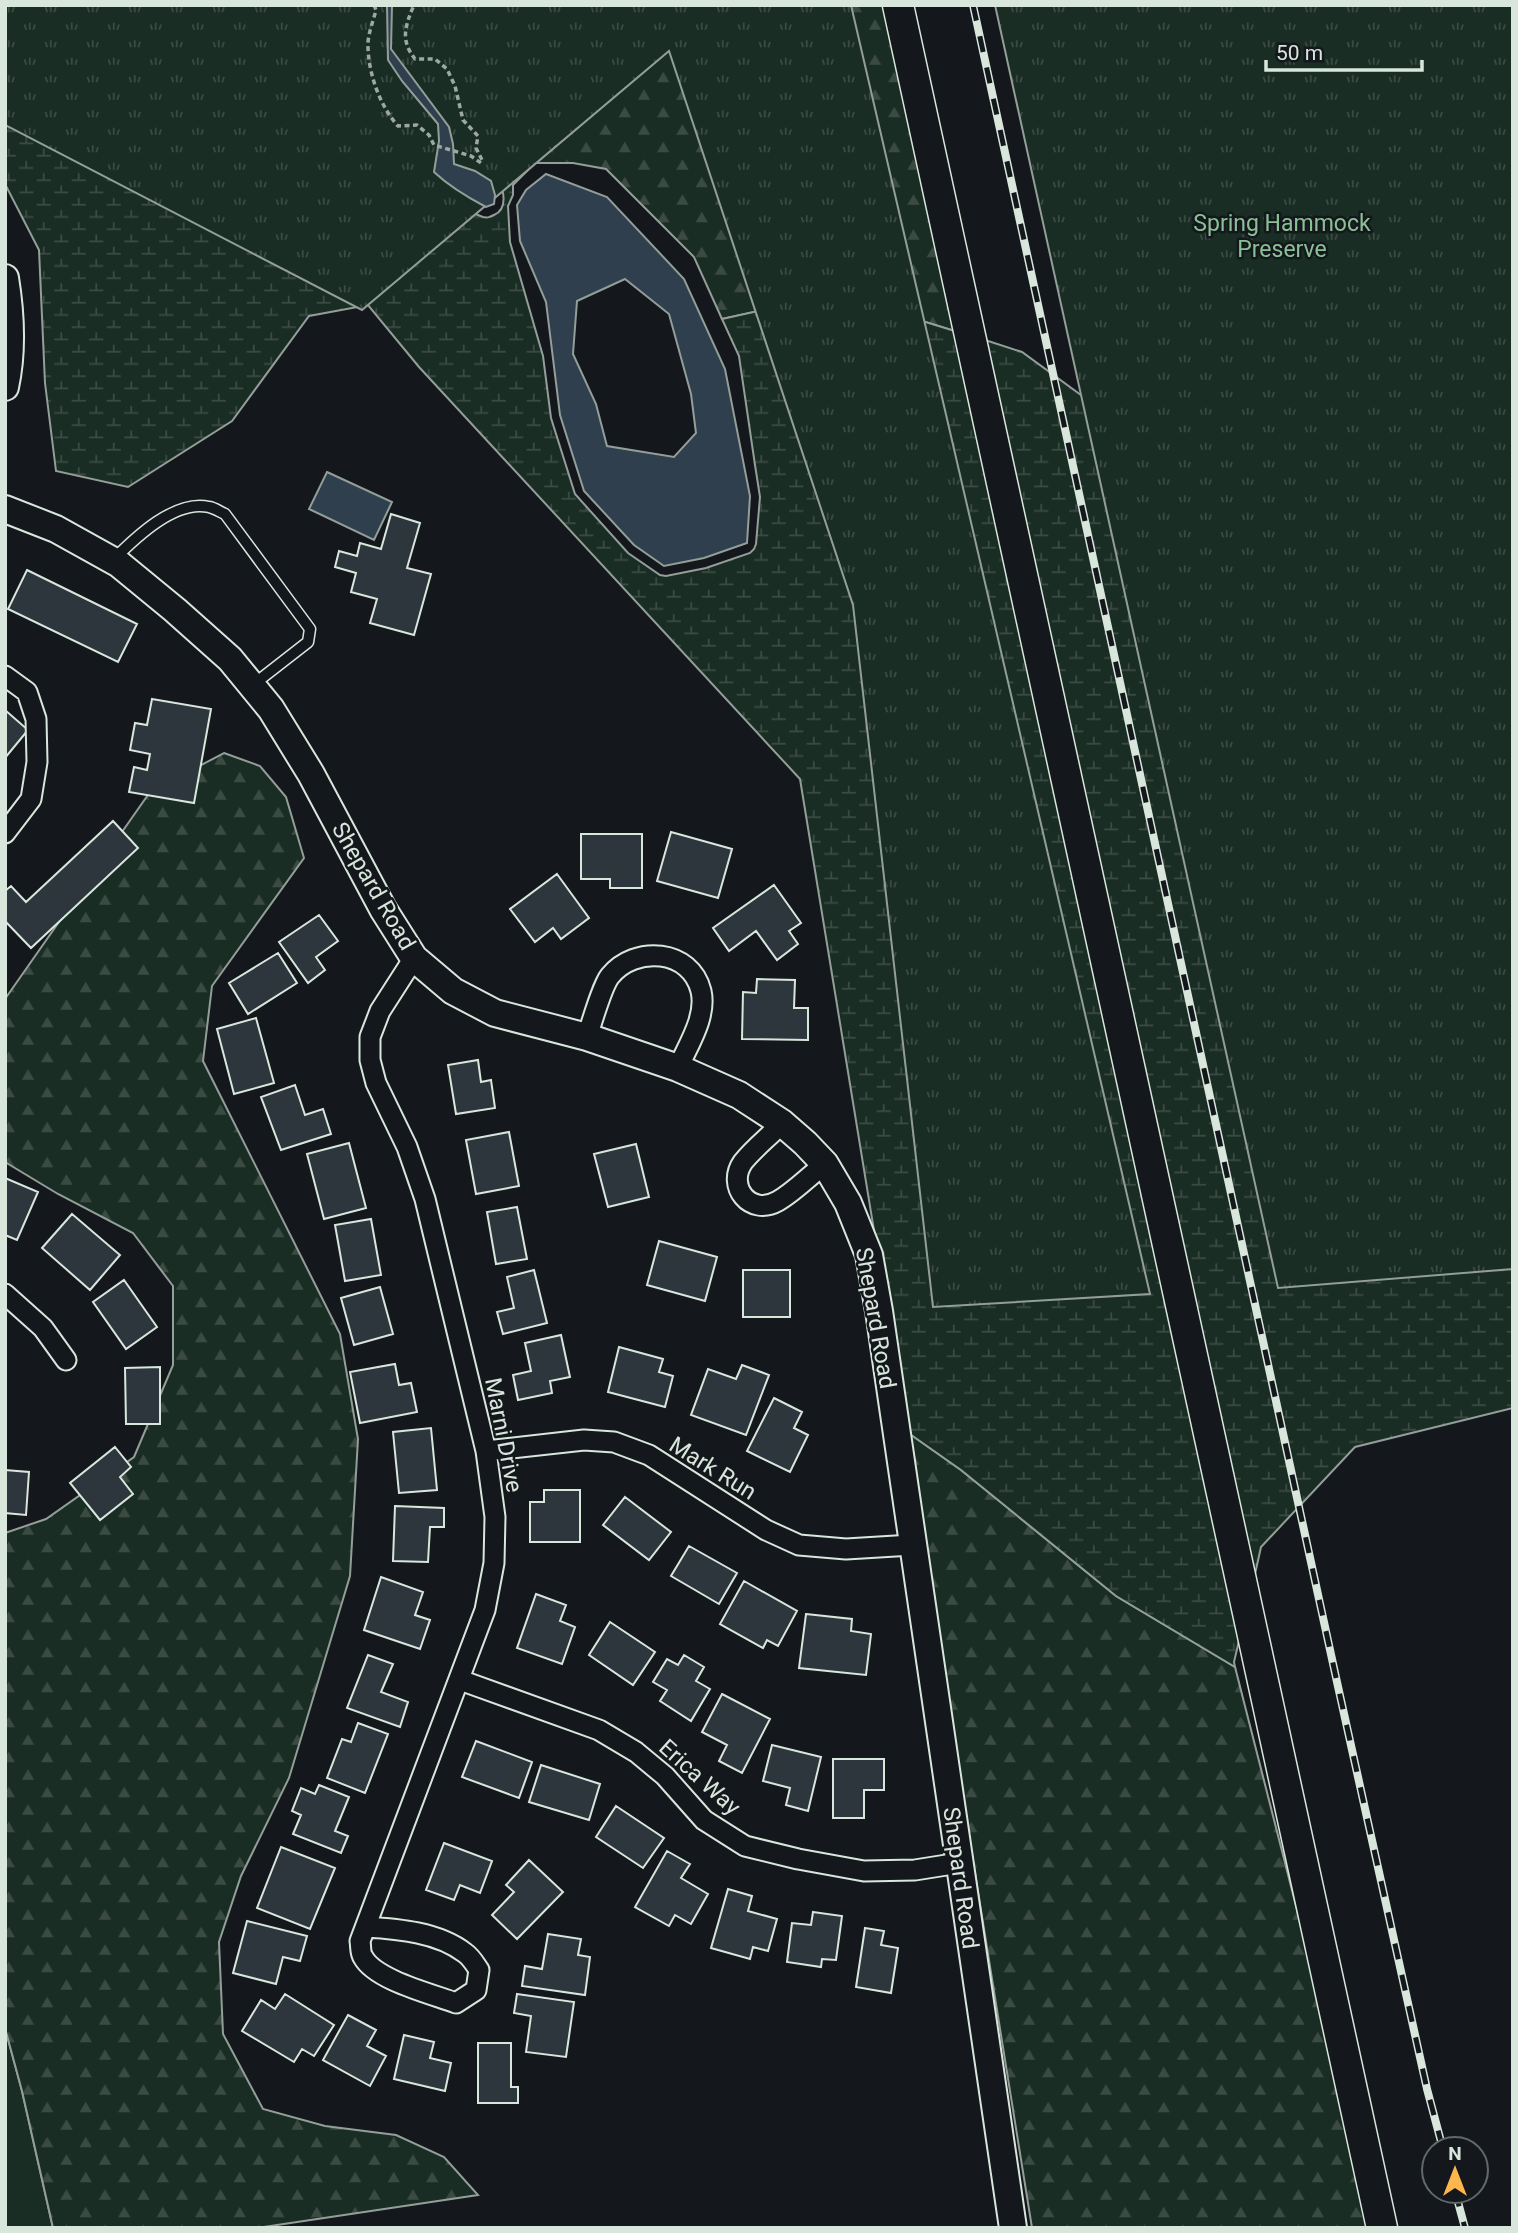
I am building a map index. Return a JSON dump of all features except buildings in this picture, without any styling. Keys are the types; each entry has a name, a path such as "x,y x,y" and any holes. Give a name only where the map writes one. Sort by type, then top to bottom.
{"main road":[{"path":"898,5 1382,2228"}],"street":[{"path":"5,278 10,308 11,354 5,387"},
{"name":"Shepard Road","path":"5,509 56,529 113,560 230,659 271,709 311,774 383,909 414,958 453,990 495,1013 587,1037 678,1068 739,1095 782,1123 824,1164 848,1203 869,1255 879,1311 1013,2228"},
{"path":"5,676 27,692 36,719 37,762 31,799 5,833"},
{"path":"587,1037 609,977 629,959 650,954 676,960 694,975 701,992 701,1014 678,1068"},
{"name":"Marni Drive","path":"366,1927 411,1931 443,1941 466,1953 479,1970 476,1990 456,2003 375,1971 361,1955 360,1941 485,1610 494,1563 495,1517 486,1451 425,1199 407,1147 376,1083 370,1060 370,1037 380,1011 414,958"},
{"path":"782,1123 743,1162 737,1175 741,1196 751,1204 764,1206 777,1202 824,1164"},
{"path":"5,1294 43,1328 66,1360"},
{"name":"Mark Run","path":"486,1451 584,1440 614,1442 649,1455 766,1530 799,1545 846,1549 912,1545"},
{"name":"Erica Way","path":"460,1680 599,1730 636,1752 665,1776 704,1820 745,1846 864,1871 915,1870 959,1863"}],"lane":[{"path":"113,560 137,536 171,514 187,508 209,507 225,514 310,629 308,642 252,686"}],"path":[{"path":"374,5 376,10 368,47 374,82 391,118 398,126 417,125 429,135 434,145 471,156 481,163 476,148 478,136 463,120 455,86 447,69 435,59 415,59 405,46 406,23 414,5"}],"green space":[{"path":"5,5 448,198 483,217 494,215 502,207 504,197 498,174 535,163 513,185 513,195 508,206 510,242 543,356 551,418 575,494 628,553 660,575 706,568 750,553 756,544 760,497 739,356 722,319 790,304 867,304 958,332 1241,1632 1235,1667 1116,1596 961,1470 907,1432 800,779 419,367 368,305 309,316 232,421 128,487 56,471 45,383 39,250 5,184"},
{"path":"5,5 851,5 1150,1294 933,1307 853,605 669,51 362,310 5,125"},
{"path":"551,5 887,5 958,332 867,304 790,304 722,319 694,257 606,169 573,163 535,163"},
{"name":"Spring Hammock Preserve","path":"995,5 1513,5 1513,1269 1278,1288"},
{"name":"Spring Hammock Preserve","path":"982,339 1022,352 1096,406 1513,361 1513,1408 1355,1447 1261,1547 1253,1583"},
{"path":"224,753 260,766 286,797 304,858 212,986 203,1061 340,1334 358,1439 350,1576 289,1778 241,1876 219,1942 223,2034 263,2109 325,2126 396,2135 444,2157 478,2195 257,2228 53,2228 5,2028 5,1533 46,1519 134,1457 173,1365 173,1286 133,1233 58,1194 5,1162 5,999 150,792"},
{"path":"907,1432 961,1470 1116,1596 1235,1667 1307,1949 1372,2228 1032,2228 923,1549"},
{"path":"5,2028 22,2091 53,2228 5,2228"}],"water":[{"path":"387,5 392,5 391,49 449,127 454,164 475,171 491,181 495,195 494,204 486,207 434,172 439,141 438,124 388,60"},
{"path":"546,174 607,197 684,279 725,369 750,496 747,543 704,558 664,566 634,545 584,491 560,415 546,302 520,241 517,205 526,190","holes":["625,279 669,314 691,394 696,433 674,457 607,446 596,404 573,354 577,301"]},
{"path":"327,472 392,502 374,540 309,509"}],"railway":[{"path":"973,5 1337,1682 1439,2135"},
{"path":"1459,2205 1465,2228"}]}
